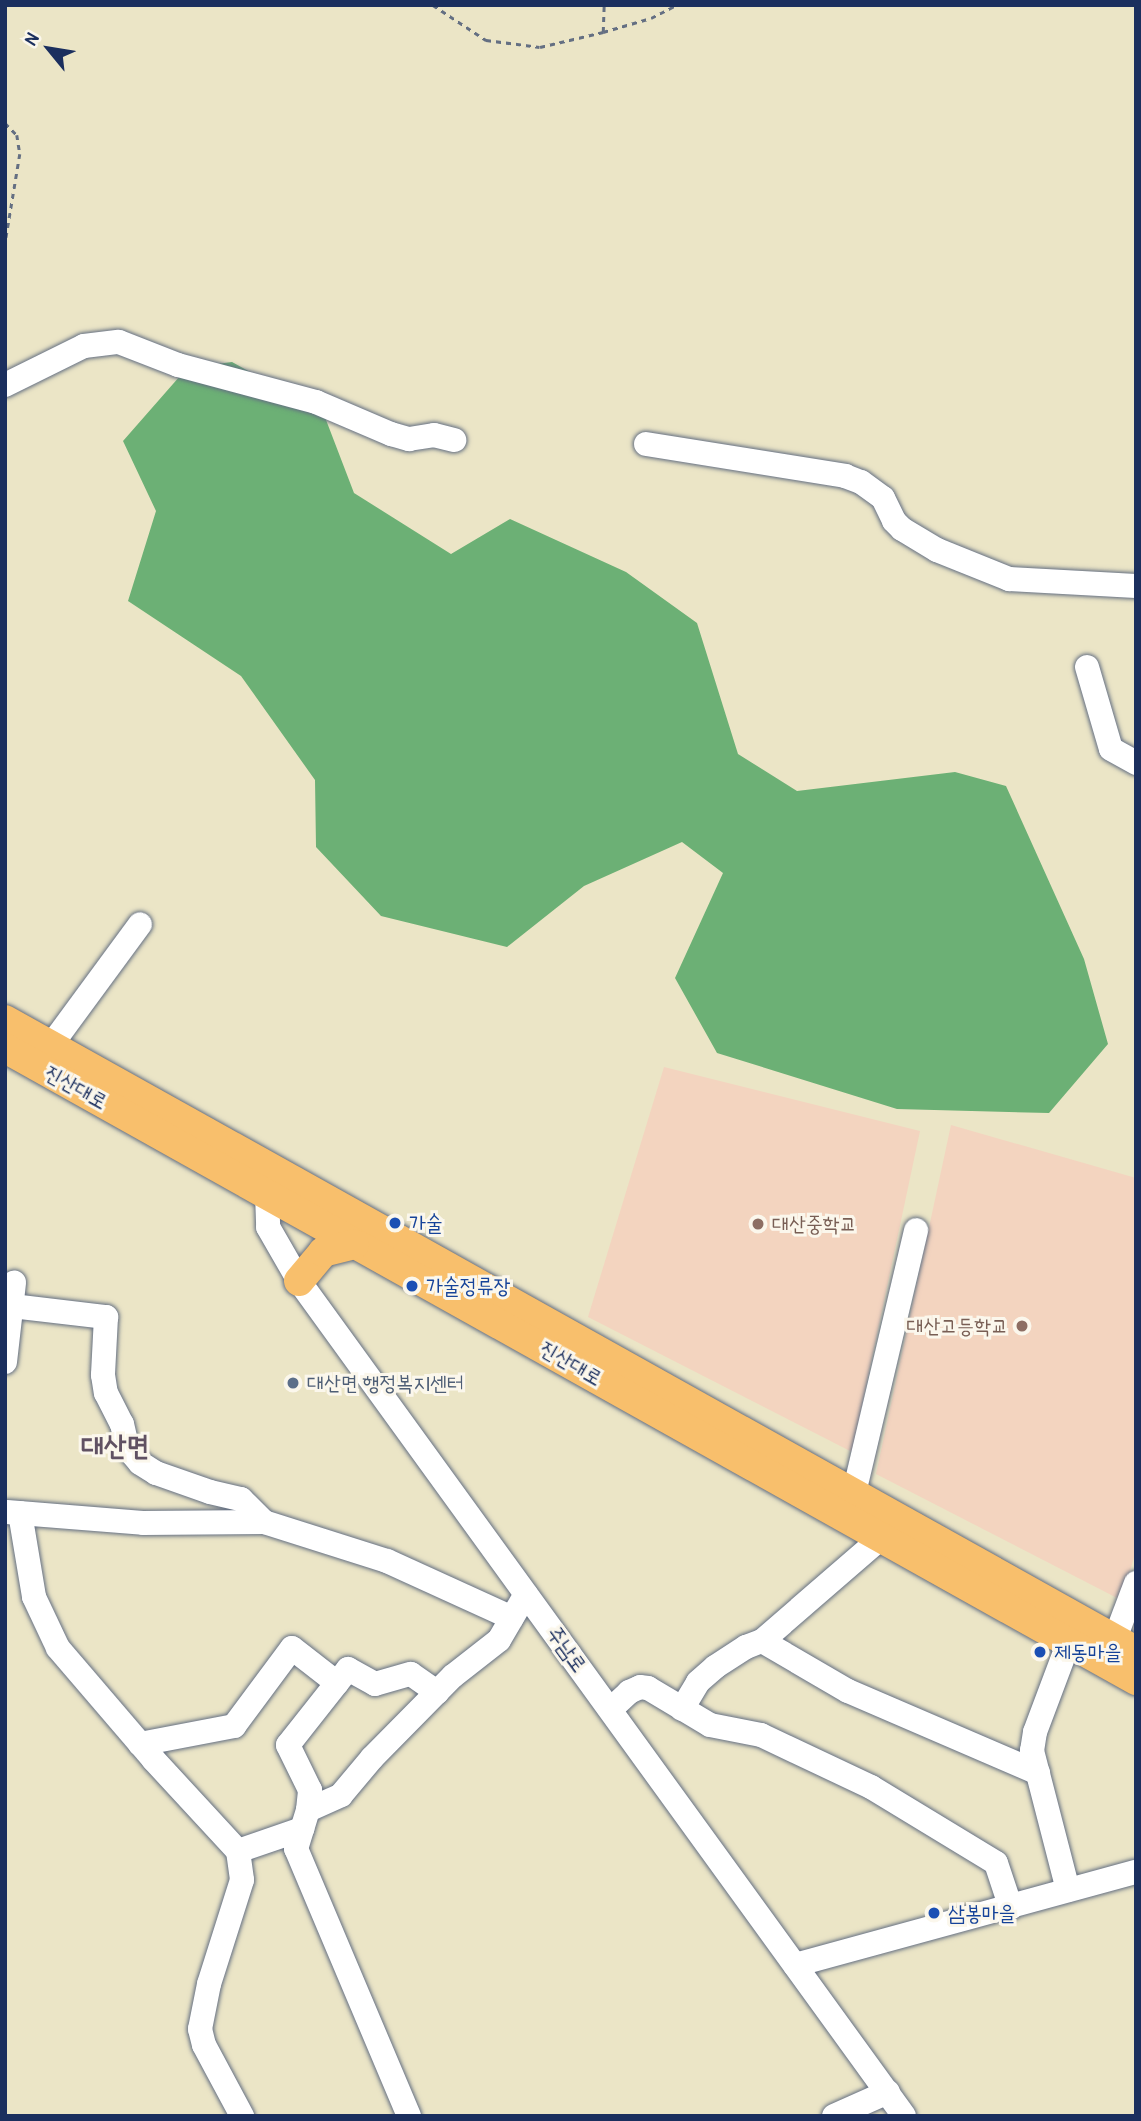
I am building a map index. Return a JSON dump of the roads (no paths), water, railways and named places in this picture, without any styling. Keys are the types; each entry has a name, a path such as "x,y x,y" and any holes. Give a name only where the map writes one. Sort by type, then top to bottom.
{"main road":[{"name":"진산대로","path":"5,1020 44,1055 1075,1633"},
{"name":"진산대로","path":"5,1048 44,1055"},
{"name":"진산대로","path":"273,1182 354,1244 848,1505 881,1538 1119,1652 1136,1680"},
{"path":"299,1281 323,1252 354,1244"}],"street":[{"path":"5,385 84,346 119,342 178,365 316,402 391,434 409,439 434,435 454,440"},
{"path":"646,444 845,476 861,482 883,498 894,522 902,530 937,550 1009,579 1136,586"},
{"path":"1087,667 1111,749 1136,763"},
{"path":"44,1055 140,923"},
{"name":"주남로","path":"273,1182 268,1227 299,1281 904,2116"},
{"path":"848,1505 916,1230"},
{"path":"5,1362 13,1295 106,1317 103,1375 106,1393 122,1424 128,1449 156,1473 210,1492 241,1499 264,1522"},
{"path":"242,2116 204,2045 200,2029 209,1984 242,1880 238,1851 140,1744 58,1648 39,1613 13,1512 143,1523 264,1522 387,1561 512,1618"},
{"path":"682,1709 698,1682 715,1667 746,1647 762,1641 881,1538"},
{"path":"1119,1652 1136,1583"},
{"path":"238,1851 305,1820 341,1796 372,1759 437,1692 499,1640 526,1594"},
{"path":"1068,1890 1032,1751 1035,1732 1075,1633"},
{"path":"762,1641 848,1690 1038,1773"},
{"path":"140,1744 234,1726 292,1648 337,1683"},
{"path":"409,2116 296,1849 310,1790 288,1745 348,1669 376,1684 411,1674 437,1692"},
{"path":"611,1709 629,1692 640,1687 710,1725 761,1735 871,1787 996,1863 1011,1908"},
{"path":"794,1965 1136,1872"},
{"path":"834,2116 888,2092"}],"place":[{"name":"가술","path":"395,1223"},
{"name":"대산중학교","path":"758,1224"},
{"name":"가술정류장","path":"412,1286"},
{"name":"대산고등학교","path":"1022,1326"},
{"name":"대산면 행정복지센터","path":"293,1383"},
{"name":"제동마을","path":"1040,1652"},
{"name":"삼봉마을","path":"934,1913"}],"district":[{"name":"대산면","path":"115,1445"}]}
